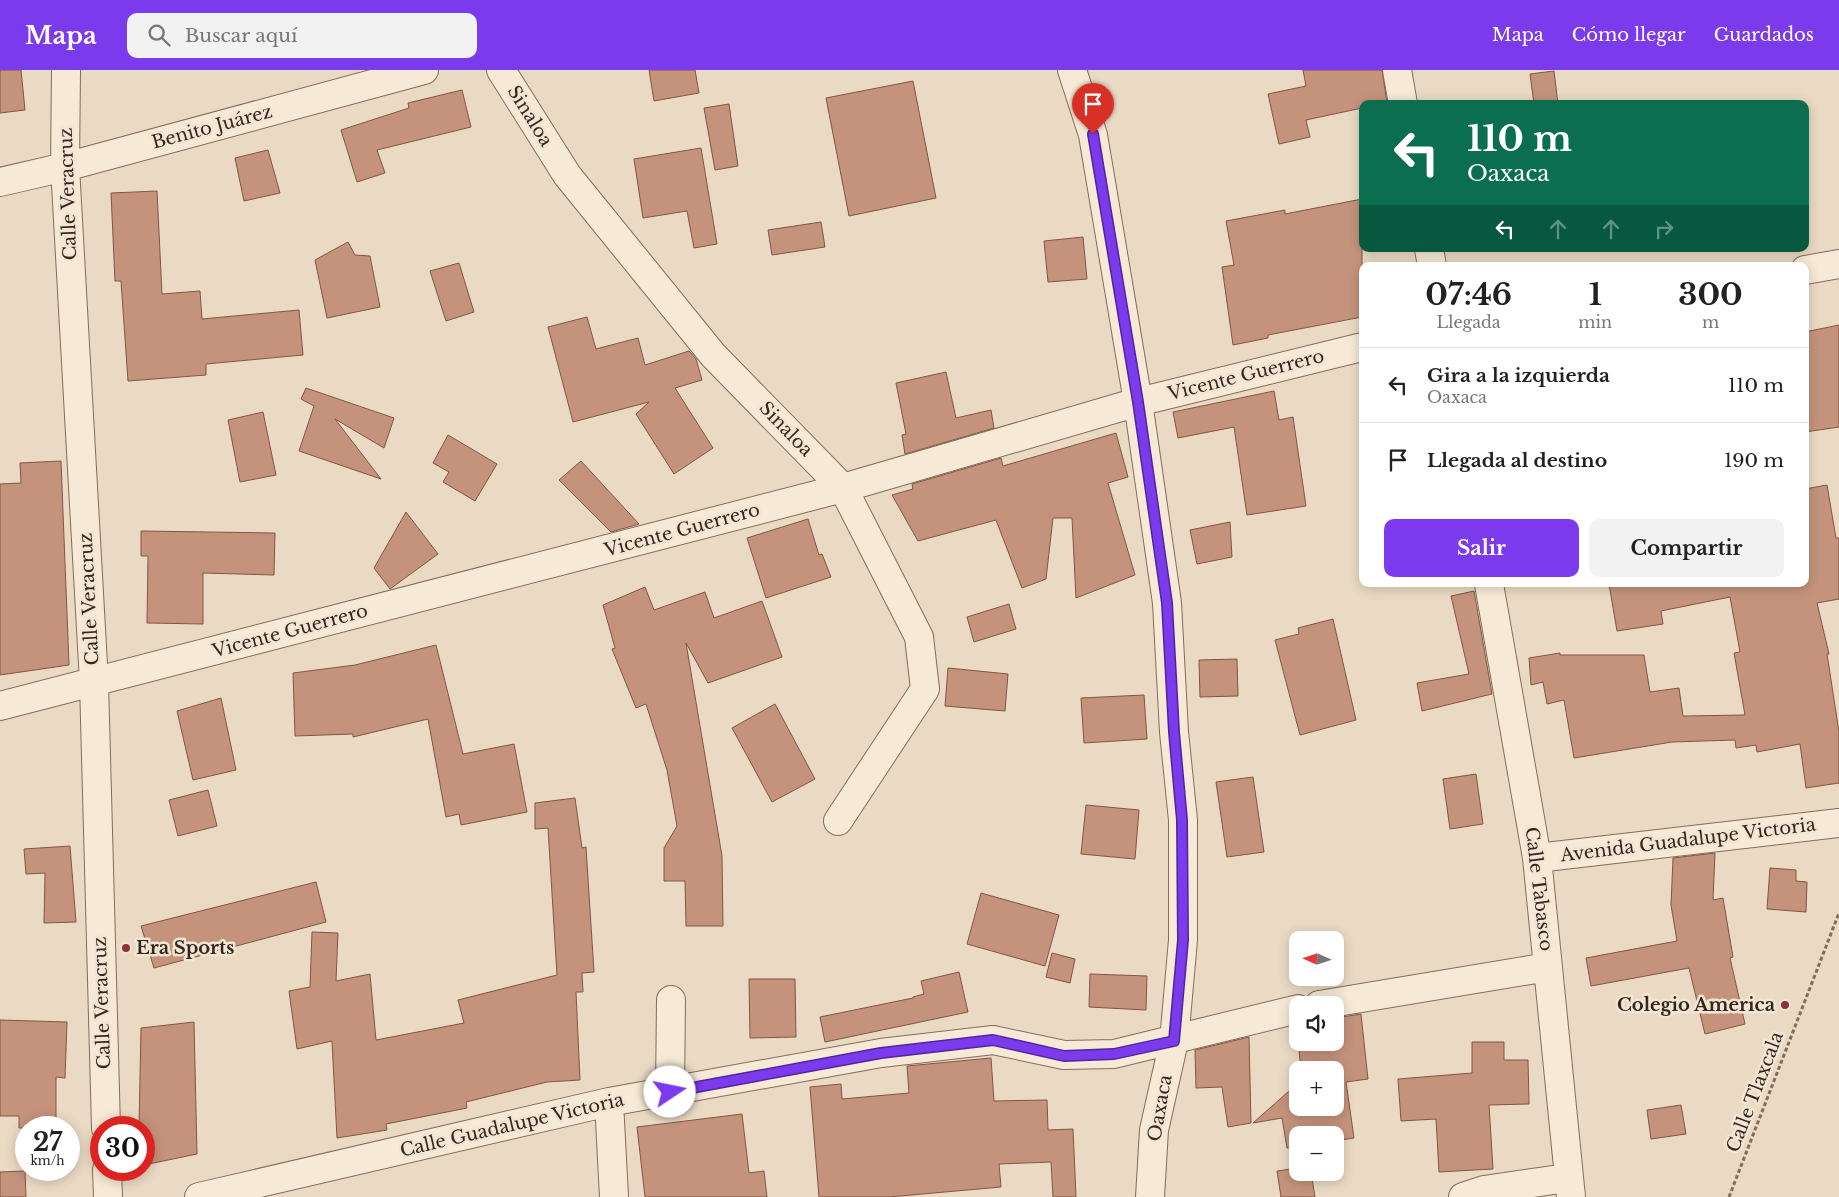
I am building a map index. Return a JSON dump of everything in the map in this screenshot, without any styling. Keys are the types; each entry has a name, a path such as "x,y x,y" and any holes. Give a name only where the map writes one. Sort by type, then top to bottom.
{"street":[{"name":"Calle Veracruz","path":"66,70 65,167 94,682 106,1116"},
{"name":"Benito Juárez","path":"0,182 65,167 424,70"},
{"name":"Sinaloa","path":"501,70 567,175 713,355 843,488 919,637 925,690 838,821"},
{"name":"Oaxaca","path":"1072,70 1093,134 1138,402 1167,603 1174,732 1182,820 1183,940 1174,1041 1154,1130 1150,1197"},
{"path":"1397,70 1402,100"},
{"path":"1809,269 1839,264"},
{"name":"Vicente Guerrero","path":"0,706 843,488 1138,402 1359,348"},
{"name":"Calle Tabasco","path":"1490,587 1537,858 1569,1187"},
{"name":"Avenida Guadalupe Victoria","path":"1537,858 1839,823"},
{"path":"1344,1001 1548,967"},
{"path":"670,1092 671,1000"},
{"name":"Calle Guadalupe Victoria","path":"199,1197 609,1102 881,1053 993,1040 1064,1056 1114,1054 1174,1041 1289,1010"},
{"path":"609,1102 614,1197"},
{"path":"107,1181 108,1197"},
{"path":"1463,1197 1484,1190 1569,1187"}],"path":[{"name":"Calle Tlaxcala","path":"1729,1197 1839,913"}],"building":[{"path":"0,70 21,70 25,110 0,113"},
{"path":"649,70 695,70 699,93 654,101"},
{"path":"1303,70 1382,70 1387,100 1359,100 1359,109 1306,120 1310,137 1279,144 1268,94 1306,86"},
{"path":"1554,71 1558,100 1533,100 1530,74"},
{"path":"913,81 936,198 849,216 826,98"},
{"path":"462,90 471,127 377,150 385,173 357,182 341,130 409,108 408,103"},
{"path":"729,104 738,166 715,170 704,108"},
{"path":"701,148 717,244 694,248 687,211 643,218 634,159"},
{"path":"268,150 280,193 244,201 235,158"},
{"path":"157,191 162,294 200,291 202,319 299,310 303,355 206,364 206,375 128,381 121,281 115,281 111,193"},
{"path":"1359,200 1359,252 1362,252 1362,262 1359,262 1359,318 1268,335 1268,338 1233,345 1222,267 1234,265 1226,221 1285,210 1285,214"},
{"path":"821,222 825,247 772,255 768,230"},
{"path":"1083,237 1087,279 1048,282 1044,241"},
{"path":"348,242 355,255 370,256 380,307 327,318 315,260"},
{"path":"459,263 474,312 446,321 430,271"},
{"path":"587,317 596,349 638,338 645,365 689,351 696,359 702,380 675,388 713,448 674,474 636,414 649,402 573,422 548,327"},
{"path":"1839,325 1839,427 1809,431 1809,331"},
{"path":"946,372 956,418 991,410 994,428 905,454 902,435 906,434 896,383"},
{"path":"306,388 394,418 384,448 335,419 381,479 299,451 314,406 301,399"},
{"path":"1274,391 1279,420 1293,417 1306,506 1247,515 1234,427 1178,438 1173,412"},
{"path":"263,412 276,475 240,482 228,420"},
{"path":"1116,433 1128,477 1108,483 1135,575 1076,598 1072,518 1053,518 1046,579 1022,588 996,520 918,541 892,495 913,489 912,484 1001,458 1003,466"},
{"path":"448,435 497,464 475,501 443,482 449,472 433,463"},
{"path":"61,461 69,665 0,675 0,484 21,483 20,463"},
{"path":"581,461 639,524 611,532 559,480"},
{"path":"1827,485 1836,538 1839,538 1839,599 1817,603 1829,654 1827,654 1839,732 1839,783 1806,788 1800,744 1757,752 1756,745 1736,748 1735,740 1672,742 1574,758 1564,700 1547,704 1543,682 1531,685 1529,658 1560,653 1560,655 1644,655 1650,692 1679,688 1683,716 1745,715 1734,653 1740,652 1730,597 1661,611 1663,624 1617,631 1610,587 1809,587 1809,488"},
{"path":"406,512 438,554 390,589 374,568"},
{"path":"808,519 819,555 822,554 831,577 766,598 747,538"},
{"path":"1230,522 1232,557 1197,564 1190,530"},
{"path":"141,531 275,533 274,575 203,573 203,624 147,623 148,556 141,556"},
{"path":"645,587 654,610 705,592 714,618 762,601 782,657 708,683 686,643 722,856 723,926 686,926 685,881 664,881 664,848 677,826 667,770 646,704 636,708 612,649 615,648 603,605"},
{"path":"1474,591 1492,694 1422,711 1417,683 1469,674 1451,596"},
{"path":"1009,604 1016,629 974,642 967,617"},
{"path":"1333,619 1356,720 1300,735 1275,640 1299,634 1298,628"},
{"path":"436,645 463,754 514,744 527,812 461,825 459,814 446,817 428,719 353,737 353,734 295,736 293,673 355,665"},
{"path":"1237,659 1238,696 1200,697 1199,660"},
{"path":"948,668 1008,674 1005,711 945,706"},
{"path":"1144,695 1147,739 1084,743 1081,698"},
{"path":"221,698 236,770 193,780 177,711"},
{"path":"775,704 815,779 772,802 732,728"},
{"path":"1476,774 1483,824 1450,829 1443,779"},
{"path":"1253,777 1264,852 1227,857 1216,782"},
{"path":"208,790 217,826 178,836 169,800"},
{"path":"575,798 582,848 586,847 594,972 582,973 583,992 576,992 580,1080 547,1082 466,1102 467,1108 386,1124 387,1130 337,1138 332,1041 297,1049 289,991 310,987 312,932 338,933 336,981 370,974 376,1040 464,1023 458,1000 557,975 548,828 535,829 535,803"},
{"path":"1086,805 1139,810 1135,859 1081,854"},
{"path":"70,846 76,922 44,923 45,873 26,874 24,849"},
{"path":"1715,853 1713,900 1723,898 1733,957 1730,958 1745,1024 1705,1034 1689,968 1591,986 1586,958 1677,941 1671,905 1673,858"},
{"path":"1770,868 1796,870 1796,881 1807,882 1806,912 1767,909"},
{"path":"316,882 326,922 154,968 141,926"},
{"path":"981,893 1059,915 1045,966 967,944"},
{"path":"1052,953 1075,959 1070,983 1046,977"},
{"path":"959,972 968,1012 825,1042 820,1017 913,998 924,994 921,981"},
{"path":"1090,974 1147,976 1146,1010 1089,1007"},
{"path":"749,979 795,979 796,1037 750,1038"},
{"path":"1361,1014 1368,1079 1346,1082 1354,1138 1344,1140 1344,1126 1289,1126 1289,1148 1287,1148 1282,1118 1253,1123 1289,1091 1289,1116 1344,1116 1344,1061 1300,1061 1299,1051 1344,1051 1344,1017"},
{"path":"0,1020 67,1022 65,1078 56,1077 56,1116 0,1116"},
{"path":"194,1022 197,1154 155,1163 155,1116 139,1116 141,1028"},
{"path":"1249,1037 1251,1123 1228,1127 1222,1087 1196,1088 1195,1050"},
{"path":"1472,1042 1504,1042 1504,1060 1528,1060 1529,1104 1489,1105 1493,1169 1439,1172 1436,1119 1401,1121 1398,1079 1472,1073"},
{"path":"991,1058 994,1101 1047,1100 1048,1130 1073,1129 1076,1197 1053,1197 1051,1162 999,1164 1001,1187 889,1197 819,1197 810,1087 841,1084 842,1099 909,1093 907,1066"},
{"path":"1681,1105 1686,1134 1651,1139 1647,1110"},
{"path":"742,1114 749,1173 764,1171 767,1197 645,1197 637,1127"},
{"path":"1289,1169 1289,1181 1312,1181 1315,1197 1281,1197 1277,1171"},
{"path":"15,1171 15,1181 25,1181 26,1197 0,1197 0,1172"}],"place":[{"name":"Era Sports","path":"126,948"},
{"name":"Colegio America","path":"1785,1005"}],"route":[{"path":"670,1092 881,1053 993,1040 1064,1056 1114,1054 1174,1041 1183,940 1182,820 1174,732 1167,603 1138,402 1093,134"}]}
